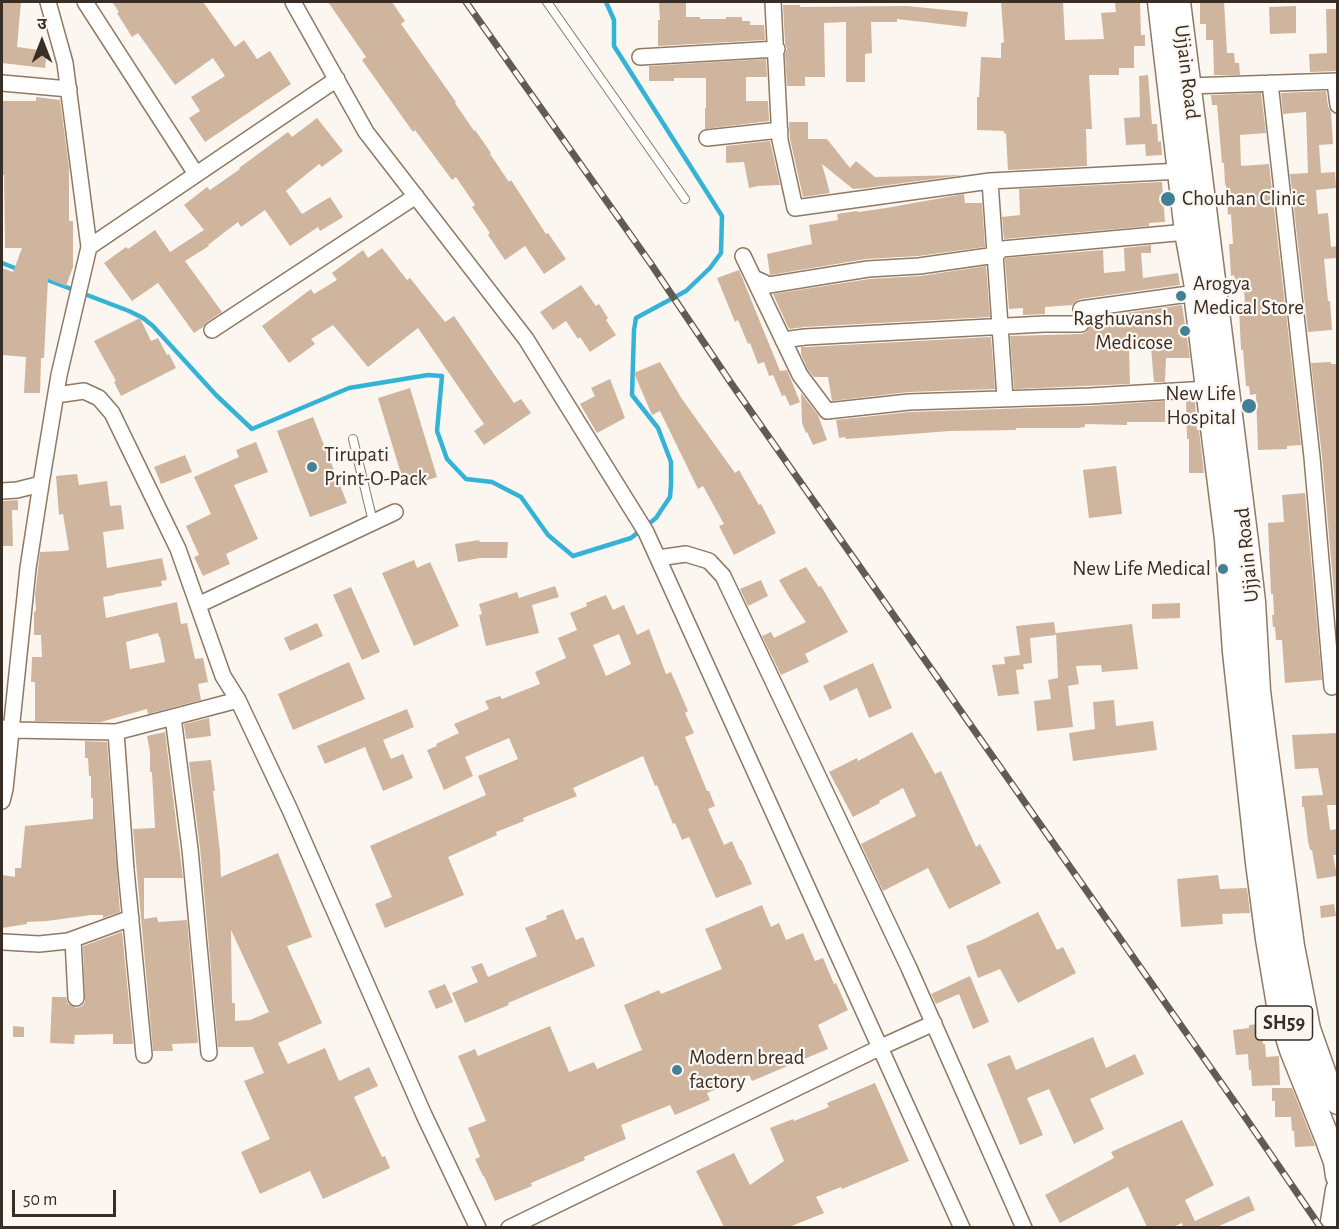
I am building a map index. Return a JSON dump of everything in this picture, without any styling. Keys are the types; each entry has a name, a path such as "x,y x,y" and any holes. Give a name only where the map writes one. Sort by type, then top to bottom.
{"main road":[{"name":"Ujjain Road","path":"1160,2 1227,539 1242,603 1258,690 1269,860"},
{"name":"Ujjain Road","path":"1178,2 1202,184 1242,603 1235,652 1269,860 1292,946 1308,1029 1325,1077 1338,1102"},
{"name":"SH59","path":"1269,860 1268,939 1280,1011 1292,1050 1336,1162 1338,1176"},
{"path":"1332,1227 1338,1190"}],"street":[{"path":"2,801 6,789 7,728 28,568 59,375 89,247 65,63 48,2"},
{"path":"85,2 196,174"},
{"path":"293,2 366,132 526,339 646,532 962,1227"},
{"path":"773,2 780,140 795,208 990,181 1181,171"},
{"path":"640,57 777,49"},
{"path":"89,247 337,79"},
{"path":"1188,86 1336,82 1338,105"},
{"path":"2,83 69,89"},
{"path":"1270,83 1311,445 1332,687"},
{"path":"707,138 780,130"},
{"path":"990,181 1005,398"},
{"path":"212,330 416,196"},
{"path":"754,278 769,285 868,269 919,266 996,255 1002,249 1187,232"},
{"path":"743,256 800,375 827,411 909,402 1090,396 1208,389"},
{"path":"783,340 1044,324 1196,293"},
{"path":"56,394 84,391 99,398 112,413 178,549 223,676 238,700 290,810 424,1115 478,1227"},
{"path":"2,491 42,484"},
{"path":"198,605 395,512"},
{"path":"658,558 686,555 709,561 723,576 909,968 1023,1227"},
{"path":"7,728 116,732 238,700"},
{"path":"173,717 190,849 208,1053"},
{"path":"116,732 126,870 144,1055"},
{"path":"4,942 39,944 74,939 131,918"},
{"path":"74,939 76,998"},
{"path":"509,1227 934,1023"}],"lane":[{"path":"547,2 685,199"},
{"path":"353,439 373,522"}],"building":[{"path":"2,2 21,2 17,47 47,51 45,68 2,63"},
{"path":"112,2 203,2 235,47 244,40 257,59 270,51 291,84 205,142 189,118 200,111 191,97 225,76 213,58 175,85 138,33 132,37"},
{"path":"328,2 392,2 405,21 401,24 509,182 511,180 546,234 548,233 566,259 544,274 525,246 505,260 472,207 475,205 456,177 452,180 415,130 413,132 362,60 366,57"},
{"path":"659,2 686,2 686,17 726,19 726,17 742,17 742,21 750,21 750,25 764,25 765,40 658,46"},
{"path":"1001,2 1063,2 1065,40 1104,39 1101,13 1116,12 1115,3 1140,2 1141,35 1145,35 1145,46 1134,46 1134,68 1119,68 1119,75 1089,75 1092,129 1086,129 1087,166 1008,170 1006,133 977,130 977,97 979,97 981,57 1001,58 1001,43 1004,42"},
{"path":"1200,2 1224,2 1227,53 1234,53 1235,63 1239,63 1240,75 1214,75 1213,40 1206,40 1206,24 1200,24"},
{"path":"783,5 800,5 800,7 907,6 968,12 966,27 897,19 897,22 871,22 872,53 865,54 865,82 846,82 846,22 824,23 825,77 805,77 805,86 787,86 785,54 787,49"},
{"path":"1296,6 1296,33 1270,34 1269,7"},
{"path":"1326,9 1337,9 1338,71 1310,72 1309,54 1327,53"},
{"path":"766,59 767,77 746,77 746,101 768,101 769,121 705,129 706,78 649,81 649,66"},
{"path":"1148,75 1152,124 1157,124 1158,142 1161,141 1162,155 1146,156 1145,144 1126,145 1124,118 1140,117 1139,76"},
{"path":"1326,91 1331,112 1333,144 1319,145 1321,173 1335,172 1336,188 1316,190 1318,214 1328,213 1331,247 1338,246 1338,258 1324,259 1332,330 1308,332 1290,174 1308,173 1306,112 1283,114 1281,93"},
{"path":"1261,93 1266,133 1240,135 1241,166 1269,164 1301,445 1287,446 1287,449 1258,450 1256,394 1250,395 1249,386 1246,386 1243,350 1241,350 1239,308 1245,307 1244,283 1235,283 1234,275 1231,276 1229,244 1233,244 1231,214 1228,215 1217,105 1212,105 1211,95"},
{"path":"36,97 60,100 69,167 69,221 73,221 73,267 66,286 48,279 40,393 24,393 26,357 2,355 2,268 13,272 22,248 5,248 2,101 36,101"},
{"path":"317,118 343,151 322,167 319,164 286,191 302,214 330,197 343,217 320,231 318,227 290,246 265,210 241,227 238,222 209,246 185,261 222,312 194,333 158,283 132,301 104,263 155,230 170,252 204,230 184,205 207,187 210,190 240,169 288,132 292,137"},
{"path":"789,122 808,122 808,139 827,139 850,168 856,161 875,177 963,175 853,189 822,164 830,193 803,197 790,139"},
{"path":"770,141 780,185 749,188 744,162 726,163 726,146"},
{"path":"1162,182 1165,222 1149,223 1149,226 1004,239 1002,217 1020,215 1019,189"},
{"path":"964,194 965,203 982,203 985,247 918,256 866,259 770,275 767,254 812,244 809,225 838,220 837,214"},
{"path":"1151,245 1151,253 1141,253 1143,278 1178,273 1180,285 1080,299 1072,305 1045,307 1045,314 1023,315 1023,308 1009,309 1006,258 1103,250 1104,273 1125,271 1124,248"},
{"path":"382,248 407,280 410,278 445,322 454,316 514,403 521,399 531,413 484,445 474,431 484,424 418,328 368,367 333,325 311,339 315,344 289,363 262,326 311,289 314,294 337,280 332,273 363,250 368,258"},
{"path":"986,266 990,317 789,329 773,294 869,279 920,276"},
{"path":"739,270 780,371 787,370 800,402 790,406 785,395 782,396 773,375 769,376 764,362 758,364 738,320 735,322 717,278"},
{"path":"581,285 596,306 599,304 616,335 590,352 566,321 553,330 540,312"},
{"path":"1182,305 1190,358 1166,358 1165,382 1154,382 1151,348 1129,349 1130,384 1014,389 1010,336 1082,334 1090,326 1106,325 1105,316"},
{"path":"140,318 151,341 158,338 176,368 121,396 114,382 116,381 94,341"},
{"path":"991,337 995,389 909,392 832,401 828,377 814,377 801,354 801,347"},
{"path":"660,362 682,399 735,473 739,470 776,533 734,555 719,526 724,524 703,486 698,489 660,411 652,415 634,373"},
{"path":"1331,362 1331,364 1338,364 1338,638 1322,456 1311,363"},
{"path":"610,379 625,418 597,433 580,404 595,396 591,388"},
{"path":"410,388 437,477 405,487 378,398"},
{"path":"801,393 818,415 827,440 813,445 806,433 802,423"},
{"path":"1186,400 1195,400 1204,473 1189,473"},
{"path":"1165,401 1165,422 1127,422 1127,425 1085,424 1085,427 1078,428 950,431 846,439 845,437 839,438 836,420 910,412"},
{"name":"Tirupati Print-O-Pack","path":"313,417 347,503 310,517 277,431"},
{"path":"256,442 268,472 234,485 258,539 226,554 230,564 203,576 194,557 199,555 186,526 211,514 194,477 239,457 236,450"},
{"path":"185,455 192,472 161,484 154,467"},
{"path":"1116,466 1122,514 1089,518 1083,470"},
{"path":"77,474 79,485 107,481 110,506 121,505 124,529 103,532 107,568 162,558 167,580 161,581 162,586 103,597 106,618 177,602 181,624 187,623 195,659 203,658 208,682 198,684 201,700 148,714 147,709 101,722 35,721 35,682 31,682 32,657 42,657 41,635 34,635 35,595 40,552 69,550 63,514 59,515 56,476","holes":["158,633 165,662 130,669 126,642"]},
{"path":"1305,493 1322,680 1285,683 1282,640 1276,640 1275,627 1273,627 1268,523 1284,522 1282,495"},
{"path":"18,500 18,510 12,510 13,546 2,546 2,501"},
{"path":"479,540 480,542 508,542 507,558 480,558 458,562 455,544"},
{"path":"414,560 417,568 430,562 459,626 414,646 382,573"},
{"path":"806,567 819,587 821,586 848,632 805,654 809,662 781,675 762,636 771,632 774,638 806,622 779,580"},
{"path":"761,580 768,596 748,606 740,589"},
{"path":"555,586 559,597 532,605 539,633 486,646 479,615 482,614 479,604 517,592 519,598"},
{"path":"351,587 380,652 362,660 333,595"},
{"path":"606,595 613,610 624,605 637,635 649,629 666,674 671,672 688,711 685,713 694,733 685,737 715,806 708,809 724,845 732,841 752,884 716,898 689,837 682,840 675,823 673,824 643,756 573,788 577,796 523,818 524,821 496,832 497,835 448,857 464,895 385,928 375,904 392,897 370,846 486,795 478,776 518,759 509,738 465,757 473,776 444,790 427,750 459,733 454,724 489,709 485,701 500,696 502,699 540,684 535,672 566,658 558,638 577,630 570,613 587,606 586,603","holes":["619,634 631,664 606,676 593,645"]},
{"path":"1180,603 1180,618 1152,619 1152,604"},
{"path":"1054,622 1056,635 1030,638 1032,663 1023,664 1024,669 1016,670 1019,694 998,696 992,665 1005,664 1004,657 1020,655 1016,626"},
{"path":"317,623 323,636 290,651 284,638"},
{"path":"1132,624 1138,669 1102,672 1101,665 1076,666 1079,684 1068,686 1073,727 1037,731 1034,701 1051,699 1048,680 1058,678 1056,633"},
{"path":"349,662 365,699 293,730 278,694"},
{"path":"873,663 892,708 869,718 857,688 830,701 823,686"},
{"path":"1114,700 1116,726 1153,721 1157,750 1073,761 1069,733 1095,729 1093,702"},
{"path":"407,709 414,727 383,740 391,759 403,754 413,778 383,791 365,747 325,764 317,746"},
{"path":"209,718 211,736 186,739 184,724"},
{"path":"165,732 183,878 144,878 144,919 157,917 158,922 187,920 198,1043 172,1044 173,1051 153,1051 133,829 155,828 152,772 150,772 147,736"},
{"path":"912,732 935,774 941,771 976,847 980,844 1001,883 949,909 928,868 883,891 861,844 916,816 903,788 853,817 829,772 857,758 858,761"},
{"path":"1338,733 1338,805 1327,805 1330,830 1338,829 1338,855 1333,855 1337,876 1317,879 1312,850 1310,850 1308,841 1302,796 1323,795 1318,768 1295,769 1292,735"},
{"path":"85,741 107,742 120,912 103,918 103,915 91,915 27,922 27,924 2,928 2,875 15,877 15,868 21,868 25,826 93,819 91,776 89,776 88,758 85,758"},
{"path":"211,760 221,877 278,853 312,937 287,946 322,1023 278,1043 288,1064 325,1048 339,1081 369,1067 378,1086 354,1097 382,1157 385,1156 390,1168 323,1199 310,1171 260,1194 241,1152 270,1139 244,1081 264,1073 253,1047 218,1047 200,848 189,762","holes":["231,930 269,1012 250,1020 235,1021 235,1003 232,1003"]},
{"path":"1218,875 1220,889 1247,888 1250,913 1222,914 1223,924 1181,927 1177,879"},
{"path":"1334,904 1336,916 1321,918 1320,906"},
{"path":"762,905 771,927 779,923 786,940 803,933 815,961 823,958 834,984 836,983 848,1010 818,1025 828,1049 752,1081 749,1075 707,1093 710,1100 675,1115 670,1105 621,1125 626,1139 584,1157 585,1160 531,1183 532,1186 495,1201 475,1159 480,1157 468,1128 486,1121 458,1056 475,1049 478,1056 550,1026 569,1072 594,1062 597,1069 642,1050 624,1005 659,990 661,994 722,969 705,929"},
{"path":"563,909 576,940 583,937 595,966 465,1023 452,993 478,982 471,967 482,963 488,977 537,956 525,928"},
{"path":"1038,912 1057,950 1063,947 1076,973 1018,1003 1000,969 978,978 966,946"},
{"path":"122,932 133,1044 113,1044 113,1034 75,1035 74,1044 50,1043 52,997 66,997 68,1004 76,1008 85,1002 83,946"},
{"path":"970,976 989,1022 973,1029 959,994 936,1004 931,994"},
{"path":"445,984 453,1002 436,1009 428,991"},
{"path":"1260,1024 1266,1057 1279,1056 1280,1085 1252,1086 1248,1054 1236,1055 1233,1030"},
{"path":"13,1026 24,1027 24,1037 13,1037"},
{"path":"1093,1037 1106,1068 1135,1054 1144,1074 1090,1099 1104,1129 1074,1144 1049,1089 1027,1098 1043,1135 1020,1145 987,1064 1010,1055 1016,1070"},
{"path":"875,1083 909,1161 842,1189 841,1187 816,1197 824,1213 789,1227 724,1227 696,1171 734,1153 750,1185 784,1161 770,1128 829,1107 827,1103"},
{"path":"1272,1088 1292,1088 1315,1146 1295,1147 1291,1117 1275,1117"},
{"path":"1182,1120 1214,1185 1185,1200 1195,1221 1249,1196 1255,1210 1217,1227 1183,1227 1182,1223 1173,1227 1147,1227 1128,1187 1060,1223 1045,1195 1114,1158 1111,1152"}],"waterway":[{"path":"45,279 143,318 216,395 252,429 349,388 428,375 442,376 437,431 447,459 466,479 492,482 521,497 548,535 573,556 631,538 656,518 670,497 671,484 671,462 658,428 632,395 636,318 686,291 710,268 721,253 722,216 614,46 614,20 606,2"},
{"path":"2,263 20,270"}],"railway":[{"path":"466,2 651,264 731,383 1321,1228"}],"place":[{"name":"Chouhan Clinic","path":"1168,199"},
{"name":"Arogya Medical Store","path":"1181,296"},
{"name":"Raghuvansh Medicose","path":"1185,331"},
{"name":"New Life Hospital","path":"1249,406"},
{"name":"Tirupati Print-O-Pack","path":"312,467"},
{"name":"New Life Medical","path":"1223,569"},
{"name":"Modern bread factory","path":"677,1070"}]}
